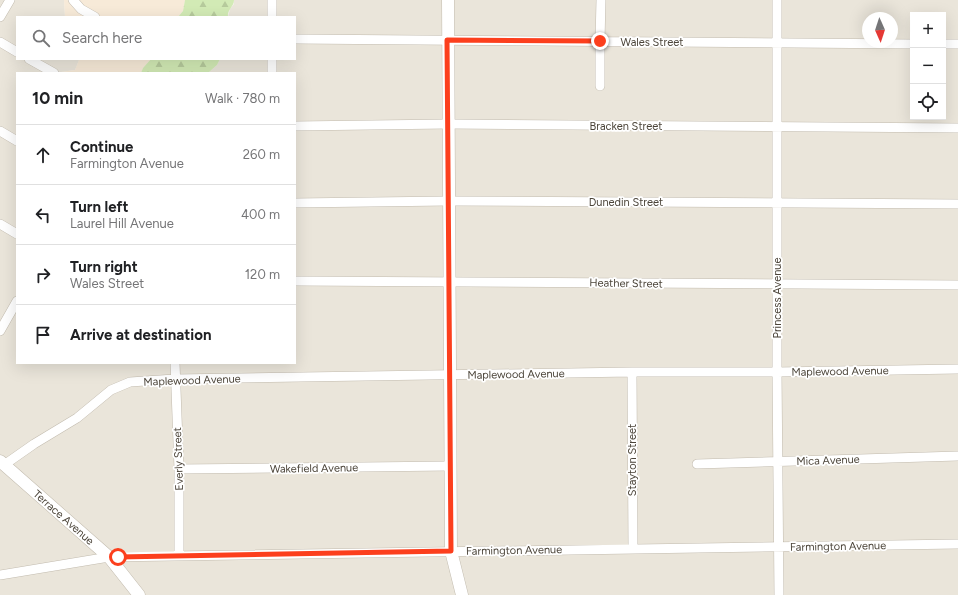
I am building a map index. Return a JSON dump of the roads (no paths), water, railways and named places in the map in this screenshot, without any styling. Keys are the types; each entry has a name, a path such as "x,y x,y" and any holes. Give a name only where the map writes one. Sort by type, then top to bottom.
{"street":[{"path":"0,18 10,0"},
{"path":"73,0 81,9 93,16"},
{"path":"272,0 272,16"},
{"path":"448,0 448,282 451,551 462,595"},
{"path":"600,86 601,0"},
{"name":"Princess Avenue","path":"777,0 777,462 779,595"},
{"name":"Wales Street","path":"296,39 910,44"},
{"path":"0,42 16,51"},
{"path":"946,44 958,44"},
{"path":"31,60 52,72"},
{"path":"272,60 272,72"},
{"name":"Bracken Street","path":"296,126 448,124 958,128"},
{"path":"0,131 16,140"},
{"name":"Dunedin Street","path":"296,203 448,201 958,204"},
{"path":"0,224 16,233"},
{"name":"Heather Street","path":"296,281 958,285"},
{"path":"0,331 13,316 16,305"},
{"name":"Everly Street","path":"175,364 179,469 179,556"},
{"name":"Maplewood Avenue","path":"2,463 77,418 111,390 130,382 175,379 958,369"},
{"name":"Stayton Street","path":"632,372 633,549"},
{"name":"Mica Avenue","path":"697,464 958,456"},
{"name":"Terrace Avenue","path":"2,463 110,557 139,595"},
{"name":"Wakefield Avenue","path":"179,469 450,466"},
{"name":"Farmington Avenue","path":"0,575 110,557 958,544"}]}
